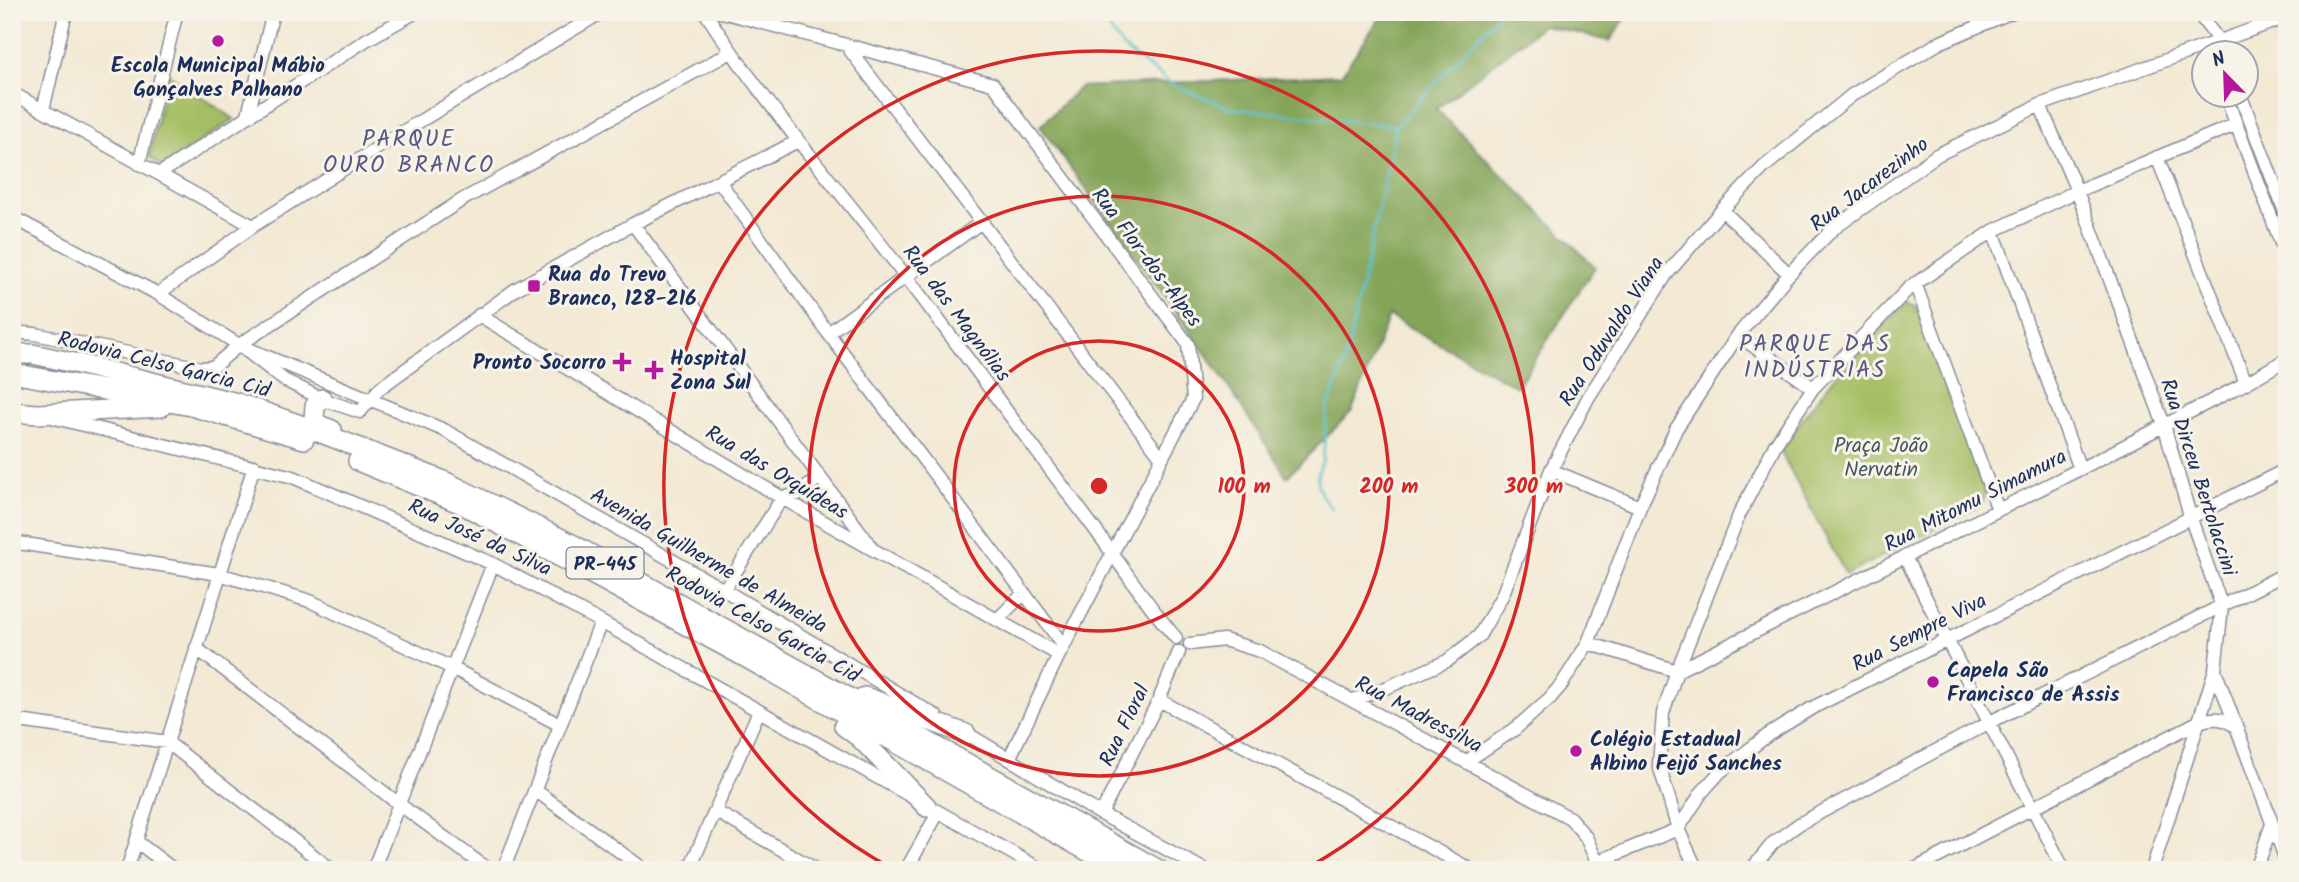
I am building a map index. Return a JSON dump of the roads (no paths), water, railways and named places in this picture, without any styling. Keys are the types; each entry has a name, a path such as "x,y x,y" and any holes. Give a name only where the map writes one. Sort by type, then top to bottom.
{"highway":[{"name":"Rodovia Celso Garcia Cid","path":"12,352 33,354 193,390 237,403 444,481 572,544 1158,870"},
{"name":"Rodovia Celso Garcia Cid","path":"12,373 191,405 306,440 462,504 743,656 1121,870"},
{"path":"322,399 313,412 319,425 401,457 444,481"},
{"path":"38,414 191,405"},
{"name":"Rua José da Silva","path":"12,412 38,414"},
{"path":"770,653 791,660 856,694 966,734"},
{"path":"743,656 769,677 860,738 933,810"}],"street":[{"path":"43,110 66,12"},
{"path":"139,164 177,12"},
{"path":"248,115 273,12"},
{"path":"159,174 366,40 416,12"},
{"path":"158,294 253,226 602,12"},
{"name":"Rua das Magnólias","path":"705,12 731,52 906,277 1113,554 1146,603 1176,638 1174,646 1184,648"},
{"name":"Rua Flor-dos-Alpes","path":"722,12 993,84 1188,344 1193,399 1061,650 1009,759"},
{"name":"Rua Oduvaldo Viana","path":"1353,700 1447,661 1479,635 1502,596 1551,470 1588,398 1666,275 1722,210 1764,167 1852,94 1939,43 2012,12"},
{"path":"2200,14 2216,38"},
{"path":"2200,14 2205,38"},
{"name":"Rua Jacarezinho","path":"2240,38 2287,17"},
{"path":"846,45 1162,458"},
{"path":"12,332 35,334 201,368 213,367 239,345 462,200 731,52"},
{"name":"Rua Jacarezinho","path":"1467,761 1515,729 1550,698 1588,643 1640,507 1676,429 1738,335 1789,274 1833,229 1937,155 2040,105 2190,55"},
{"path":"12,93 253,226"},
{"name":"Rua Dirceu Bertolaccini","path":"2040,105 2077,191 2164,425 2190,516 2222,607 2215,670 2152,870"},
{"path":"2231,108 2287,259"},
{"path":"2245,108 2287,217"},
{"path":"1697,870 1678,829 1659,765 1663,713 1717,566 1745,503 1775,445 1813,388 1835,362 1916,283 1993,231 2077,191 2237,124"},
{"path":"371,398 380,388 516,289 633,225 798,141"},
{"path":"2157,157 2246,383"},
{"path":"719,181 828,333 1023,594 1061,650"},
{"path":"1722,210 1789,274"},
{"name":"Avenida Guilherme de Almeida","path":"12,217 158,294 239,345 284,380 322,399 360,412 369,404 371,398"},
{"path":"828,333 983,221"},
{"path":"633,225 874,552"},
{"path":"1993,231 2080,469"},
{"path":"1916,283 1998,510"},
{"name":"Rua das Orquídeas","path":"479,315 874,552 997,620 1061,650"},
{"path":"1738,335 1813,388"},
{"name":"Avenida Guilherme de Almeida","path":"239,345 444,429 724,590 1101,814 1205,870"},
{"name":"Rua Mitomu Simamura","path":"1677,671 2080,469 2287,359"},
{"name":"Rua José da Silva","path":"38,414 293,477 493,564 1042,870"},
{"path":"127,870 254,466"},
{"name":"Rua Sempre Viva","path":"1678,829 1711,781 1758,742 1812,708 2287,469"},
{"path":"1551,470 1640,507"},
{"path":"724,590 782,498 798,494 820,477"},
{"path":"12,542 219,574 310,601 452,668 560,725"},
{"path":"1905,557 2064,870"},
{"path":"373,870 493,564"},
{"path":"1751,870 1773,843 1799,824 1990,722 2286,575"},
{"path":"997,620 1008,612 1023,594"},
{"path":"503,870 601,622"},
{"name":"Rua Madressilva","path":"1184,648 1224,640 1260,651 1570,818 1586,837 1599,866"},
{"path":"1588,643 1677,671"},
{"name":"Rua Floral","path":"1101,814 1184,648"},
{"path":"196,649 489,870"},
{"path":"2215,670 2287,863"},
{"path":"1159,700 1472,870"},
{"path":"689,870 759,711"},
{"path":"1913,870 2199,722 2218,718 2235,726"},
{"path":"12,720 167,742 332,870"},
{"path":"535,790 645,870"},
{"path":"906,870 933,810"},
{"path":"715,811 817,870"},
{"path":"2256,870 2272,824"},
{"path":"1599,866 1678,829"},
{"path":"136,841 174,870"}],"waterway":[{"path":"1098,12 1123,48 1173,85 1230,108 1396,126 1501,12"},
{"path":"1332,509 1317,484 1323,459 1327,410 1347,354 1396,127"}],"place":[{"name":"Escola Municipal Mábio Gonçalves Palhano","path":"218,41"},
{"name":"Rua do Trevo Branco, 128-216","path":"534,286"},
{"name":"Pronto Socorro","path":"622,362"},
{"name":"Hospital Zona Sul","path":"654,370"},
{"name":"Capela São Francisco de Assis","path":"1933,682"},
{"name":"Colégio Estadual Albino Feijó Sanches","path":"1576,751"}],"district":[{"name":"PARQUE OURO BRANCO","path":"409,151"},
{"name":"PARQUE DAS INDÚSTRIAS","path":"1815,356"}],"park label":[{"name":"Praça João Nervatin","path":"1881,457"}]}
